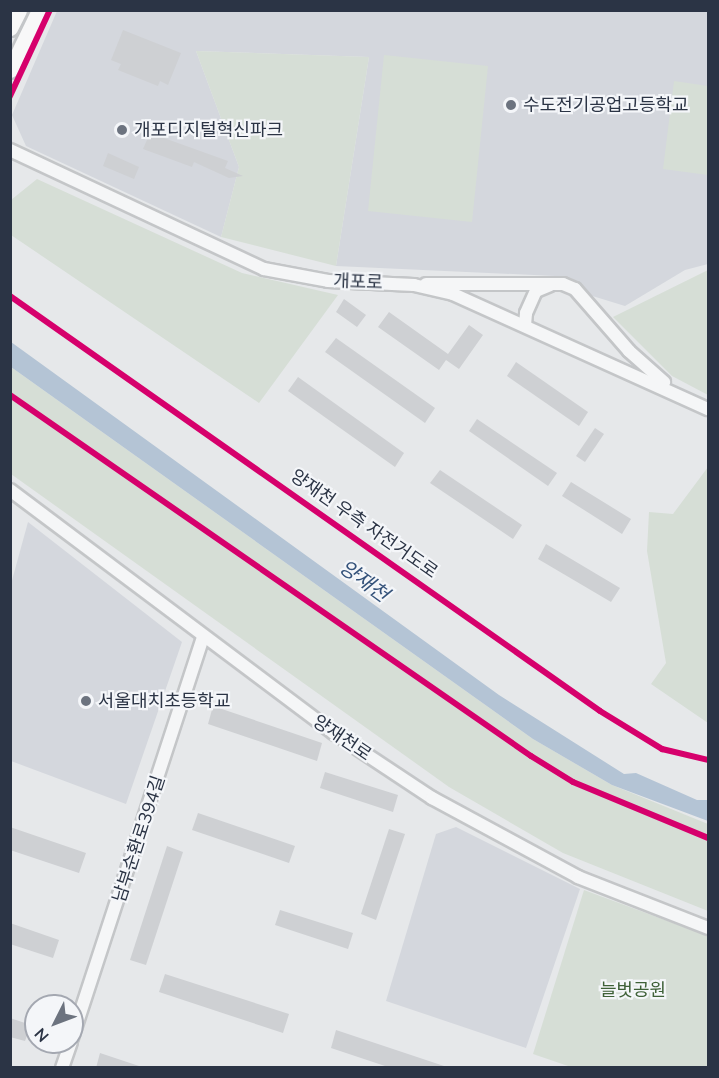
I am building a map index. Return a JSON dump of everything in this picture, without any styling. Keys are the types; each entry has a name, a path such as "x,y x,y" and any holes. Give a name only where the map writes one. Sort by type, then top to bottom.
{"main road":[{"path":"10,70 39,10"},
{"path":"10,28 19,11"}],"street":[{"name":"개포로","path":"10,150 264,269 328,281 414,285 453,294 708,409"},
{"path":"525,325 536,291 554,284"},
{"path":"414,285 554,284 575,289 629,351 682,396"},
{"name":"양재천로","path":"10,490 203,638 334,733 498,837 588,881 708,927"},
{"name":"남부순환로394길","path":"84,1000 203,638"}],"shaded area":[{"path":"57,11 708,11 708,264 685,270 625,306 586,294 555,276 336,266 369,57 196,51 239,167 221,237 26,146 12,115"},
{"name":"서울대치초등학교","path":"28,522 182,642 126,804 11,761 11,584"},
{"path":"456,827 580,889 526,1048 386,1001 436,834"}],"green space":[{"path":"196,51 369,57 336,266 221,237 239,167"},
{"path":"384,55 488,66 472,222 368,211"},
{"path":"674,81 708,86 708,175 663,169"},
{"path":"37,179 242,273 338,295 259,403 11,235 11,200"},
{"path":"708,270 708,395 672,376 613,317"},
{"path":"11,367 533,739 612,785 708,824 708,911 563,853 449,787 11,474"},
{"path":"708,467 708,723 651,684 666,663 647,551 649,512 673,514"},
{"name":"늘벗공원","path":"584,890 708,936 708,1067 571,1067 533,1054"}],"water":[{"path":"11,342 499,695 624,774 636,773 697,800 708,800 708,821 612,785 533,739 11,367"}],"building":[{"path":"123,30 181,53 168,85 160,81 158,86 118,70 121,64 111,60"},
{"path":"150,133 228,161 225,168 243,176 229,178 194,162 192,167 143,149"},
{"path":"108,153 139,167 134,179 103,166"},
{"path":"344,299 366,315 357,327 336,312"},
{"path":"389,312 448,354 469,325 483,335 459,369 446,360 439,370 378,327"},
{"path":"336,338 435,408 425,423 325,352"},
{"path":"516,362 588,412 579,426 507,376"},
{"path":"298,377 404,453 395,467 288,391"},
{"path":"477,419 557,473 548,486 469,431"},
{"path":"595,428 604,434 585,462 576,456"},
{"path":"440,470 522,525 513,539 430,483"},
{"path":"571,482 631,519 622,534 562,496"},
{"path":"546,544 620,588 611,602 538,559"},
{"path":"213,706 322,743 317,761 208,724"},
{"path":"325,772 398,795 393,812 320,788"},
{"path":"198,813 295,846 289,863 192,830"},
{"path":"10,827 86,853 79,873 10,850"},
{"path":"389,829 405,834 376,920 361,914"},
{"path":"167,846 183,852 146,965 130,960"},
{"path":"280,910 353,933 348,949 275,925"},
{"path":"10,923 59,940 53,958 10,944"},
{"path":"165,974 289,1014 283,1033 159,992"},
{"path":"10,1018 24,1023 24,1041 10,1037"},
{"path":"336,1030 444,1066 444,1068 391,1068 331,1048"},
{"path":"100,1053 139,1066 139,1068 96,1068"}],"cycle path":[{"path":"10,96 50,10"},
{"name":"양재천 우측 자전거도로","path":"10,296 600,711 662,749 708,760"},
{"path":"10,395 531,756 573,782 708,838"}],"place":[{"name":"수도전기공업고등학교","path":"511,105"},
{"name":"개포디지털혁신파크","path":"122,130"},
{"name":"서울대치초등학교","path":"86,701"}],"water label":[{"name":"양재천","path":"364,581"}]}
